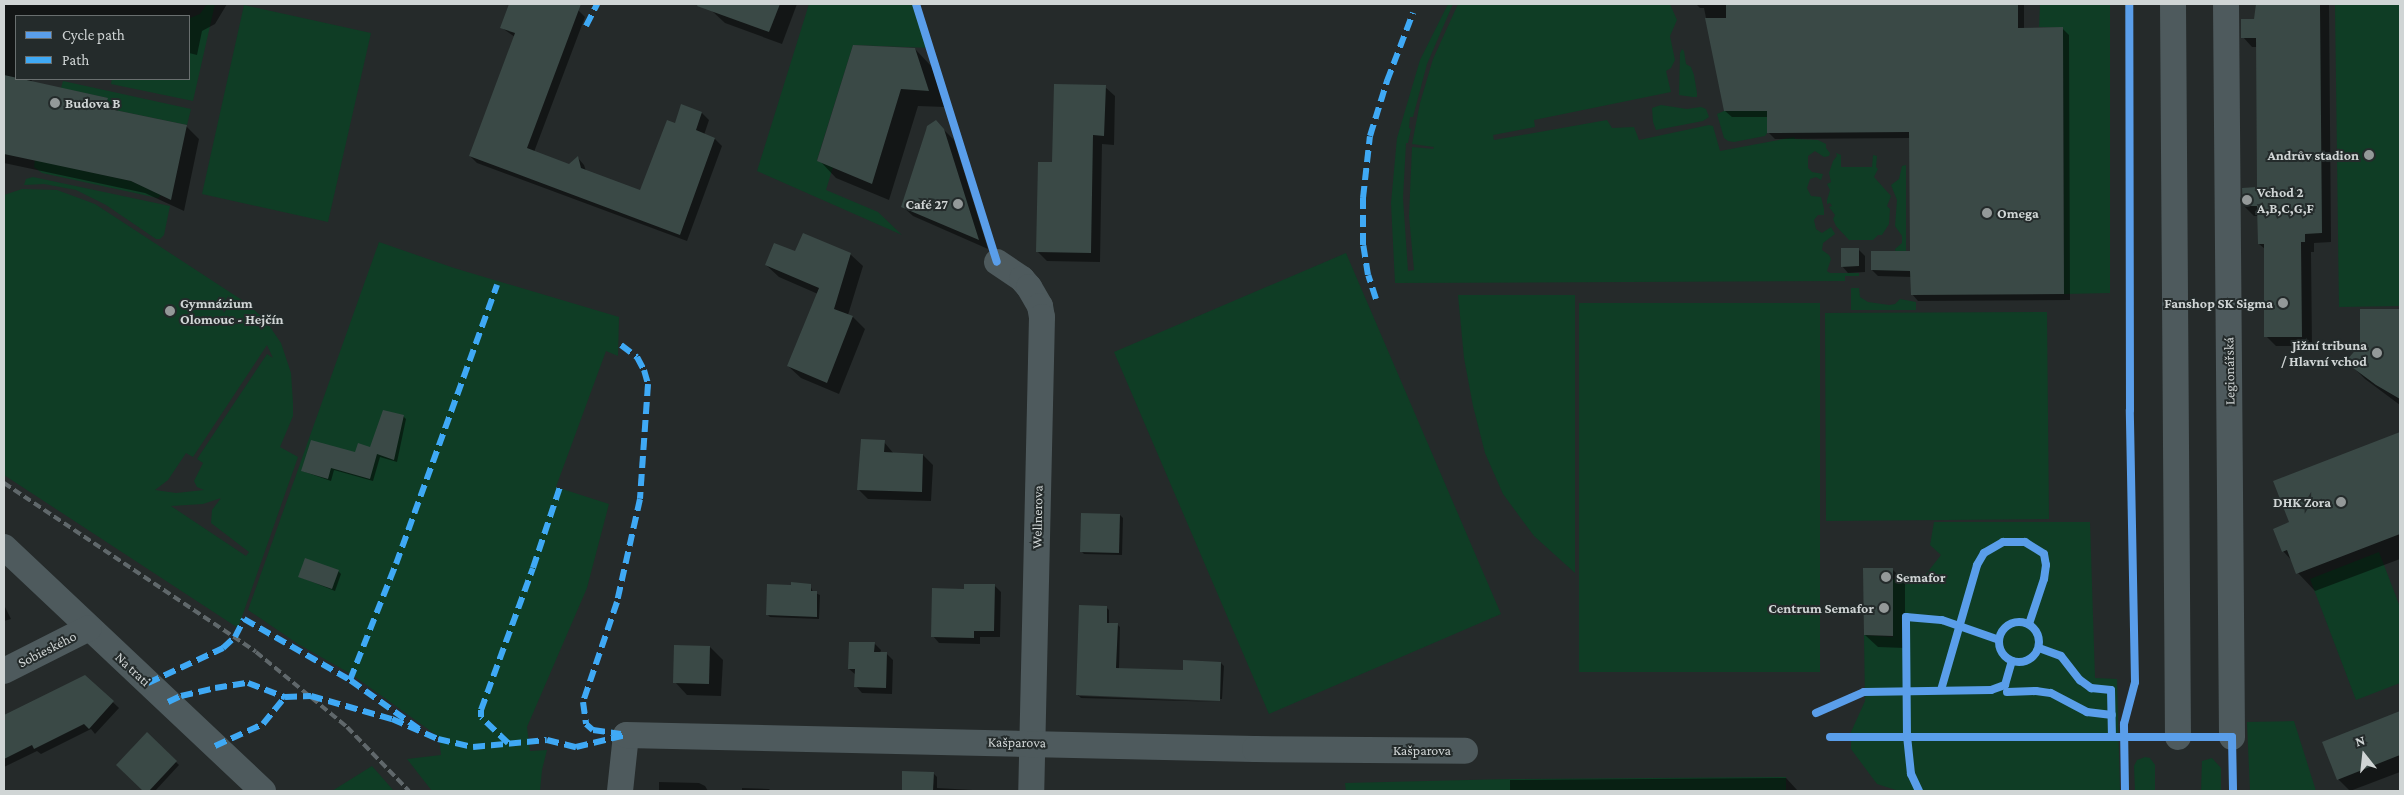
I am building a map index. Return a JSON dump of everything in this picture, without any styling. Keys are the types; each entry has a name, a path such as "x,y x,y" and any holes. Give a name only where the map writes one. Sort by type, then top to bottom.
{"street":[{"path":"2173,4 2178,737"},
{"name":"Legionářská","path":"2226,4 2232,737"},
{"name":"Wellnerova","path":"997,262 1022,279 1030,288 1040,306 1042,317 1031,791"},
{"name":"Na trati","path":"4,547 263,791"},
{"name":"Sobieského","path":"4,671 90,628"},
{"name":"Kašparova","path":"620,791 626,735 1033,742 1255,749 1465,750"}],"green space":[{"path":"207,4 215,4 193,101 111,84 112,80 190,80 190,18 200,14"},
{"path":"809,4 915,4 931,48 853,45 817,160 833,167 826,190 878,212 902,235 757,171"},
{"path":"1448,4 1453,4 1427,64 1413,117 1410,117 1409,128 1411,129 1408,143 1406,143 1403,198 1408,271 1414,270 1409,216 1412,147 1433,149 1434,147 1412,144 1420,103 1433,59 1458,4 1670,4 1677,20 1670,36 1675,60 1671,68 1666,71 1671,92 1534,120 1535,127 1493,135 1494,140 1607,120 1612,128 1634,127 1639,140 1709,125 1713,126 1720,151 1794,137 1795,139 1818,140 1826,144 1826,148 1830,153 1829,156 1824,157 1815,151 1808,156 1808,168 1812,172 1823,174 1821,180 1816,177 1810,179 1807,188 1811,196 1821,197 1824,209 1824,215 1818,215 1814,220 1816,229 1822,233 1831,227 1835,234 1823,243 1822,250 1831,259 1827,271 1830,273 1859,273 1859,276 1845,276 1845,281 1395,283 1391,203 1397,138 1420,60"},
{"path":"2040,4 2110,4 2110,293 2064,294 2063,28 2039,27"},
{"name":"Andrův stadion","path":"2335,4 2400,4 2400,306 2339,307"},
{"path":"244,5 371,33 328,222 202,194"},
{"path":"1682,49 1686,64 1691,67 1694,75 1697,97 1679,95 1680,53"},
{"path":"63,81 191,109 187,125 105,108 107,98 61,88"},
{"path":"1661,105 1687,109 1701,107 1706,109 1709,117 1703,121 1656,130 1653,122 1652,108"},
{"path":"1724,111 1767,111 1767,133 1765,136 1734,142 1728,141 1724,138 1717,114"},
{"path":"1836,153 1841,155 1841,167 1872,167 1873,155 1877,156 1876,167 1878,169 1874,177 1891,196 1887,206 1890,209 1889,224 1882,235 1878,235 1873,240 1849,240 1836,226 1833,219 1835,215 1829,207 1832,206 1830,203 1827,204 1830,190 1827,184 1831,182 1829,173 1837,156"},
{"path":"35,160 131,181 161,195 158,198 42,173 34,167"},
{"path":"1906,165 1906,269 1897,261 1895,249 1902,243 1902,236 1895,226 1897,200 1891,185 1899,179 1902,166"},
{"path":"33,177 170,206 164,235 160,239 156,239 106,205 76,190 44,184 24,185 26,179"},
{"path":"22,189 57,190 95,204 248,304 266,321 281,343 291,373 293,416 280,447 298,457 238,628 4,475 4,195","holes":["267,345 273,358 267,354 197,459 203,463 194,481 197,487 204,490 176,493 155,490 168,480 186,453 193,457","221,498 212,510 211,523 249,552 246,556 171,506 203,504"]},
{"path":"379,242 454,268 619,317 618,356 606,351 556,487 609,504 587,588 527,727 530,751 547,750 542,770 540,791 432,791 407,759 441,755 439,737 351,674 298,644 248,610"},
{"path":"1346,253 1501,614 1269,714 1114,352"},
{"path":"1851,288 1859,288 1860,297 1868,302 1889,305 1895,304 1900,299 1916,302 1916,310 1851,310"},
{"path":"1458,295 1575,295 1575,573 1534,536 1503,494 1485,453 1473,406 1464,358"},
{"path":"1579,303 1820,303 1820,672 1579,672"},
{"path":"2047,312 2049,519 1826,521 1825,313"},
{"path":"1934,522 2090,522 2095,678 2117,679 2120,791 1899,791 1877,784 1851,749 1851,732 1865,701 1864,635 1893,637 1892,580 1908,574 1919,583 1941,555 1930,545"},
{"path":"2379,552 2400,607 2400,683 2356,700 2310,579"},
{"path":"2294,721 2316,791 2250,791 2247,722"},
{"path":"2145,757 2150,758 2155,765 2155,791 2135,791 2134,766 2137,760"},
{"path":"2212,758 2221,768 2221,791 2201,791 2202,761"},
{"path":"372,766 394,791 332,791"},
{"path":"1786,777 1786,791 1346,791 1345,783 1509,779"}],"building":[{"path":"509,4 581,4 527,148 569,164 578,156 581,168 640,190 667,120 675,123 681,104 702,112 696,130 715,138 680,235 469,156 515,33 500,28"},
{"path":"698,4 780,4 769,32 697,6"},
{"name":"Omega","path":"1726,4 2018,4 2018,28 2063,27 2064,294 1911,295 1910,271 1871,270 1871,251 1910,251 1909,132 1767,133 1767,111 1724,111 1705,18 1726,18"},
{"path":"2256,4 2320,4 2322,233 2305,234 2305,242 2301,242 2302,337 2264,337 2264,244 2258,244 2257,206 2243,206 2242,188 2257,187 2256,38 2241,38 2241,19 2254,19"},
{"path":"853,45 915,48 929,91 901,89 872,184 817,161"},
{"name":"Budova B","path":"4,75 15,77 15,80 27,80 108,98 105,108 187,125 171,200 131,181 4,154"},
{"path":"1054,84 1106,85 1104,136 1093,135 1091,253 1036,252 1038,162 1052,162"},
{"path":"936,120 944,129 979,240 901,207 927,126"},
{"path":"803,233 851,253 834,309 853,316 827,383 787,366 819,288 765,265 774,243 795,251"},
{"path":"1841,248 1859,248 1859,266 1841,267"},
{"name":"Jižní tribuna / Hlavní vchod","path":"2360,309 2400,309 2400,399 2376,385 2345,362 2360,345"},
{"path":"383,410 404,415 394,460 377,454 370,479 331,468 328,479 301,471 311,440 355,452 358,443 370,447"},
{"name":"DHK Zora","path":"2400,432 2400,534 2296,574 2287,550 2282,552 2273,529 2289,522 2273,481"},
{"path":"861,439 885,440 884,452 923,454 922,492 857,490"},
{"path":"1081,513 1120,514 1119,553 1080,552"},
{"path":"305,558 339,570 332,589 298,577"},
{"path":"1863,568 1893,568 1893,636 1864,635"},
{"path":"791,582 811,584 811,591 817,591 817,617 766,615 767,584 791,585"},
{"path":"964,584 995,584 994,631 974,631 974,638 931,637 932,588 964,589"},
{"path":"1079,605 1107,606 1107,623 1118,623 1116,668 1183,670 1183,660 1221,662 1220,701 1076,695"},
{"path":"849,642 875,642 874,652 887,652 886,688 854,687 855,669 848,669"},
{"path":"674,645 710,646 709,684 673,683"},
{"path":"85,675 114,701 89,729 84,724 34,749 32,745 4,759 4,715"},
{"path":"2400,711 2400,755 2337,780 2322,742"},
{"path":"147,732 177,761 149,791 143,791 116,765"},
{"path":"902,771 934,772 933,791 902,791"}],"railway":[{"path":"4,483 256,652 347,727 409,791"}],"marked path":[{"path":"586,26 597,4"},
{"path":"1376,299 1368,275 1363,245 1363,198 1370,136 1387,81 1413,13"},
{"path":"419,729 350,680 396,564 497,285"},
{"path":"621,345 637,357 644,370 648,384 640,499 617,602 583,702 586,724 593,730 621,734"},
{"path":"508,743 481,717 481,710 533,568 560,487"},
{"path":"148,683 223,648 235,637 244,619 350,680"},
{"path":"168,702 181,696 248,683 285,697 311,696 392,719 438,739 473,747 547,740 576,747 626,735"},
{"path":"215,746 263,724 285,697"}],"cycle path":[{"path":"916,4 997,262"},
{"path":"2125,791 2124,724 2135,682 2130,410 2129,4"},
{"path":"1941,690 1977,565 1984,553 2003,542 2025,542 2044,554 2046,565 2044,579 2029,624"},
{"path":"1919,791 1911,774 1907,737 1906,617 1942,620 1999,640"},
{"path":"2023,622 2030,625 2036,631 2039,642 2038,650 2030,659 2023,662 2015,662 2008,659 2000,650 1999,638 2002,631 2011,623 2023,622"},
{"path":"2039,648 2061,656 2080,680 2091,688 2111,690 2112,737"},
{"path":"1816,713 1864,692 1991,690 2005,685 2012,661"},
{"path":"2007,692 2036,691 2051,693 2087,712 2112,715"},
{"path":"1830,737 2232,737 2233,791"}],"place":[{"name":"Budova B","path":"55,103"},
{"name":"Andrův stadion","path":"2369,155"},
{"name":"Vchod 2 A,B,C,G,F","path":"2247,200"},
{"name":"Café 27","path":"958,204"},
{"name":"Omega","path":"1987,213"},
{"name":"Fanshop SK Sigma","path":"2283,303"},
{"name":"Gymnázium Olomouc - Hejčín","path":"170,311"},
{"name":"Jižní tribuna / Hlavní vchod","path":"2377,353"},
{"name":"DHK Zora","path":"2341,502"},
{"name":"Semafor","path":"1886,577"},
{"name":"Centrum Semafor","path":"1884,608"}]}
